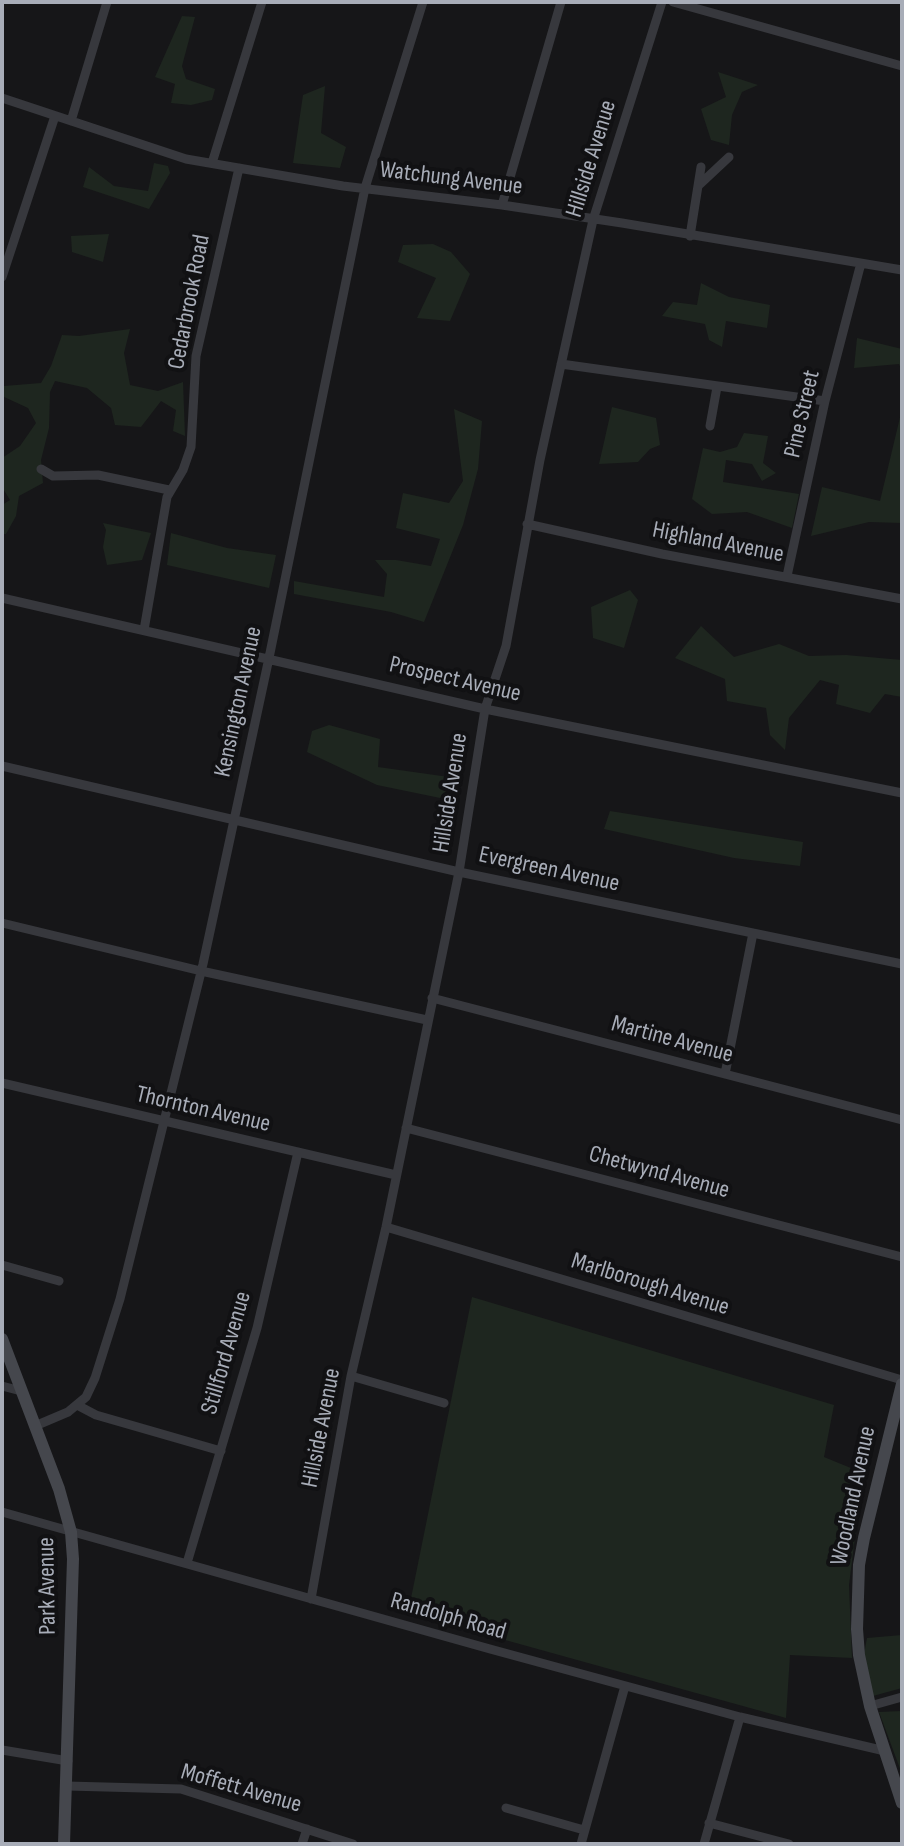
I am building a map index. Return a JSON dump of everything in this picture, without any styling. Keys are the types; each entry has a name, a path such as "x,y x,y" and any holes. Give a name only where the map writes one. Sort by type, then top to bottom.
{"main road":[{"name":"Park Avenue","path":"2,1339 59,1489 71,1532 73,1559 64,1844"},
{"name":"Woodland Avenue","path":"902,1382 859,1565 859,1655 870,1706 902,1803"}],"street":[{"path":"71,121 107,2"},
{"path":"212,163 262,2"},
{"name":"Kensington Avenue","path":"77,1405 86,1397 95,1378 120,1299 164,1122 201,971 269,658 365,188 423,2"},
{"path":"502,205 561,2"},
{"name":"Hillside Avenue","path":"311,1599 351,1376 386,1227 459,872 485,709 506,646 527,524 593,220 662,2"},
{"path":"673,2 902,66"},
{"name":"Watchung Avenue","path":"2,98 186,159 365,188 502,205 902,270"},
{"path":"2,277 55,116"},
{"path":"698,186 729,157"},
{"path":"690,236 701,167"},
{"name":"Cedarbrook Road","path":"144,630 169,490 183,470 191,447 199,340 239,168"},
{"name":"Pine Street","path":"787,576 825,401 861,263"},
{"path":"561,364 825,401"},
{"path":"710,426 717,387"},
{"path":"41,469 53,476 98,475 169,490"},
{"name":"Highland Avenue","path":"527,524 662,554 902,599"},
{"name":"Prospect Avenue","path":"2,598 485,709 902,793"},
{"name":"Evergreen Avenue","path":"2,766 459,872 902,964"},
{"path":"2,923 201,971 427,1020"},
{"path":"725,1074 753,933"},
{"name":"Martine Avenue","path":"432,998 902,1120"},
{"name":"Thornton Avenue","path":"2,1083 396,1175"},
{"name":"Chetwynd Avenue","path":"406,1128 902,1257"},
{"name":"Stillford Avenue","path":"187,1563 257,1328 298,1152"},
{"name":"Marlborough Avenue","path":"386,1227 902,1382"},
{"path":"2,1265 59,1281"},
{"path":"351,1376 444,1403"},
{"path":"2,1386 21,1391"},
{"path":"35,1426 77,1405 96,1415 221,1451"},
{"name":"Randolph Road","path":"2,1512 625,1686 885,1751"},
{"path":"581,1844 625,1686"},
{"path":"870,1706 902,1697"},
{"path":"704,1844 740,1717"},
{"path":"2,1750 68,1761"},
{"name":"Moffett Avenue","path":"67,1786 181,1789 353,1844"},
{"path":"506,1808 584,1830"},
{"path":"709,1823 789,1844"},
{"path":"302,1844 307,1829"}],"shaded area":[{"path":"182,16 195,17 182,66 186,79 215,89 212,100 191,105 171,103 175,84 155,77"},
{"path":"718,72 758,85 742,92 732,115 729,145 711,140 701,109 726,97"},
{"path":"325,86 321,133 346,147 340,168 293,163 303,95"},
{"path":"154,163 168,166 170,173 149,209 83,187 89,167 114,186 148,191"},
{"path":"109,234 103,262 72,252 71,236"},
{"path":"433,244 451,252 470,274 450,321 417,318 436,278 398,262 403,245"},
{"path":"701,283 729,297 770,305 767,328 726,321 722,347 709,340 705,324 662,316 673,302 697,305"},
{"path":"130,329 124,353 130,385 158,391 183,382 185,436 173,431 176,410 161,401 141,427 115,425 111,408 87,388 55,381 50,392 49,428 41,460 43,483 19,496 16,516 6,534 2,534 2,505 10,500 2,487 2,458 20,446 36,423 28,408 2,396 4,386 41,383 62,335 79,336"},
{"path":"857,338 902,349 902,371 899,364 854,368"},
{"path":"612,407 656,418 660,445 650,449 638,462 599,464"},
{"path":"454,409 482,421 478,469 463,525 424,622 391,612 294,594 294,581 384,597 387,574 375,560 431,566 440,539 396,528 403,493 449,503 463,481"},
{"path":"902,409 902,523 869,522 811,536 822,487 880,501"},
{"path":"744,433 768,436 763,463 776,473 762,481 752,464 726,460 723,482 799,494 792,528 747,512 712,514 692,499 703,448 720,452 737,447"},
{"path":"103,523 151,533 142,560 107,565"},
{"path":"171,533 227,548 276,555 269,588 167,565"},
{"path":"630,590 638,600 624,648 593,638 591,607"},
{"path":"701,626 734,657 779,644 809,656 846,655 902,660 902,697 885,694 870,713 836,704 839,685 820,680 789,718 785,750 770,735 766,708 727,701 725,679 675,658"},
{"path":"329,725 380,739 378,767 456,778 445,799 377,785 307,752 312,731"},
{"path":"610,811 803,842 800,866 734,858 604,829"},
{"path":"472,1297 834,1405 824,1457 863,1473 849,1585 852,1658 790,1655 786,1718 408,1613"},
{"path":"902,1635 902,1688 873,1696 864,1654 867,1638"},
{"path":"902,1711 902,1774 879,1712"}]}
